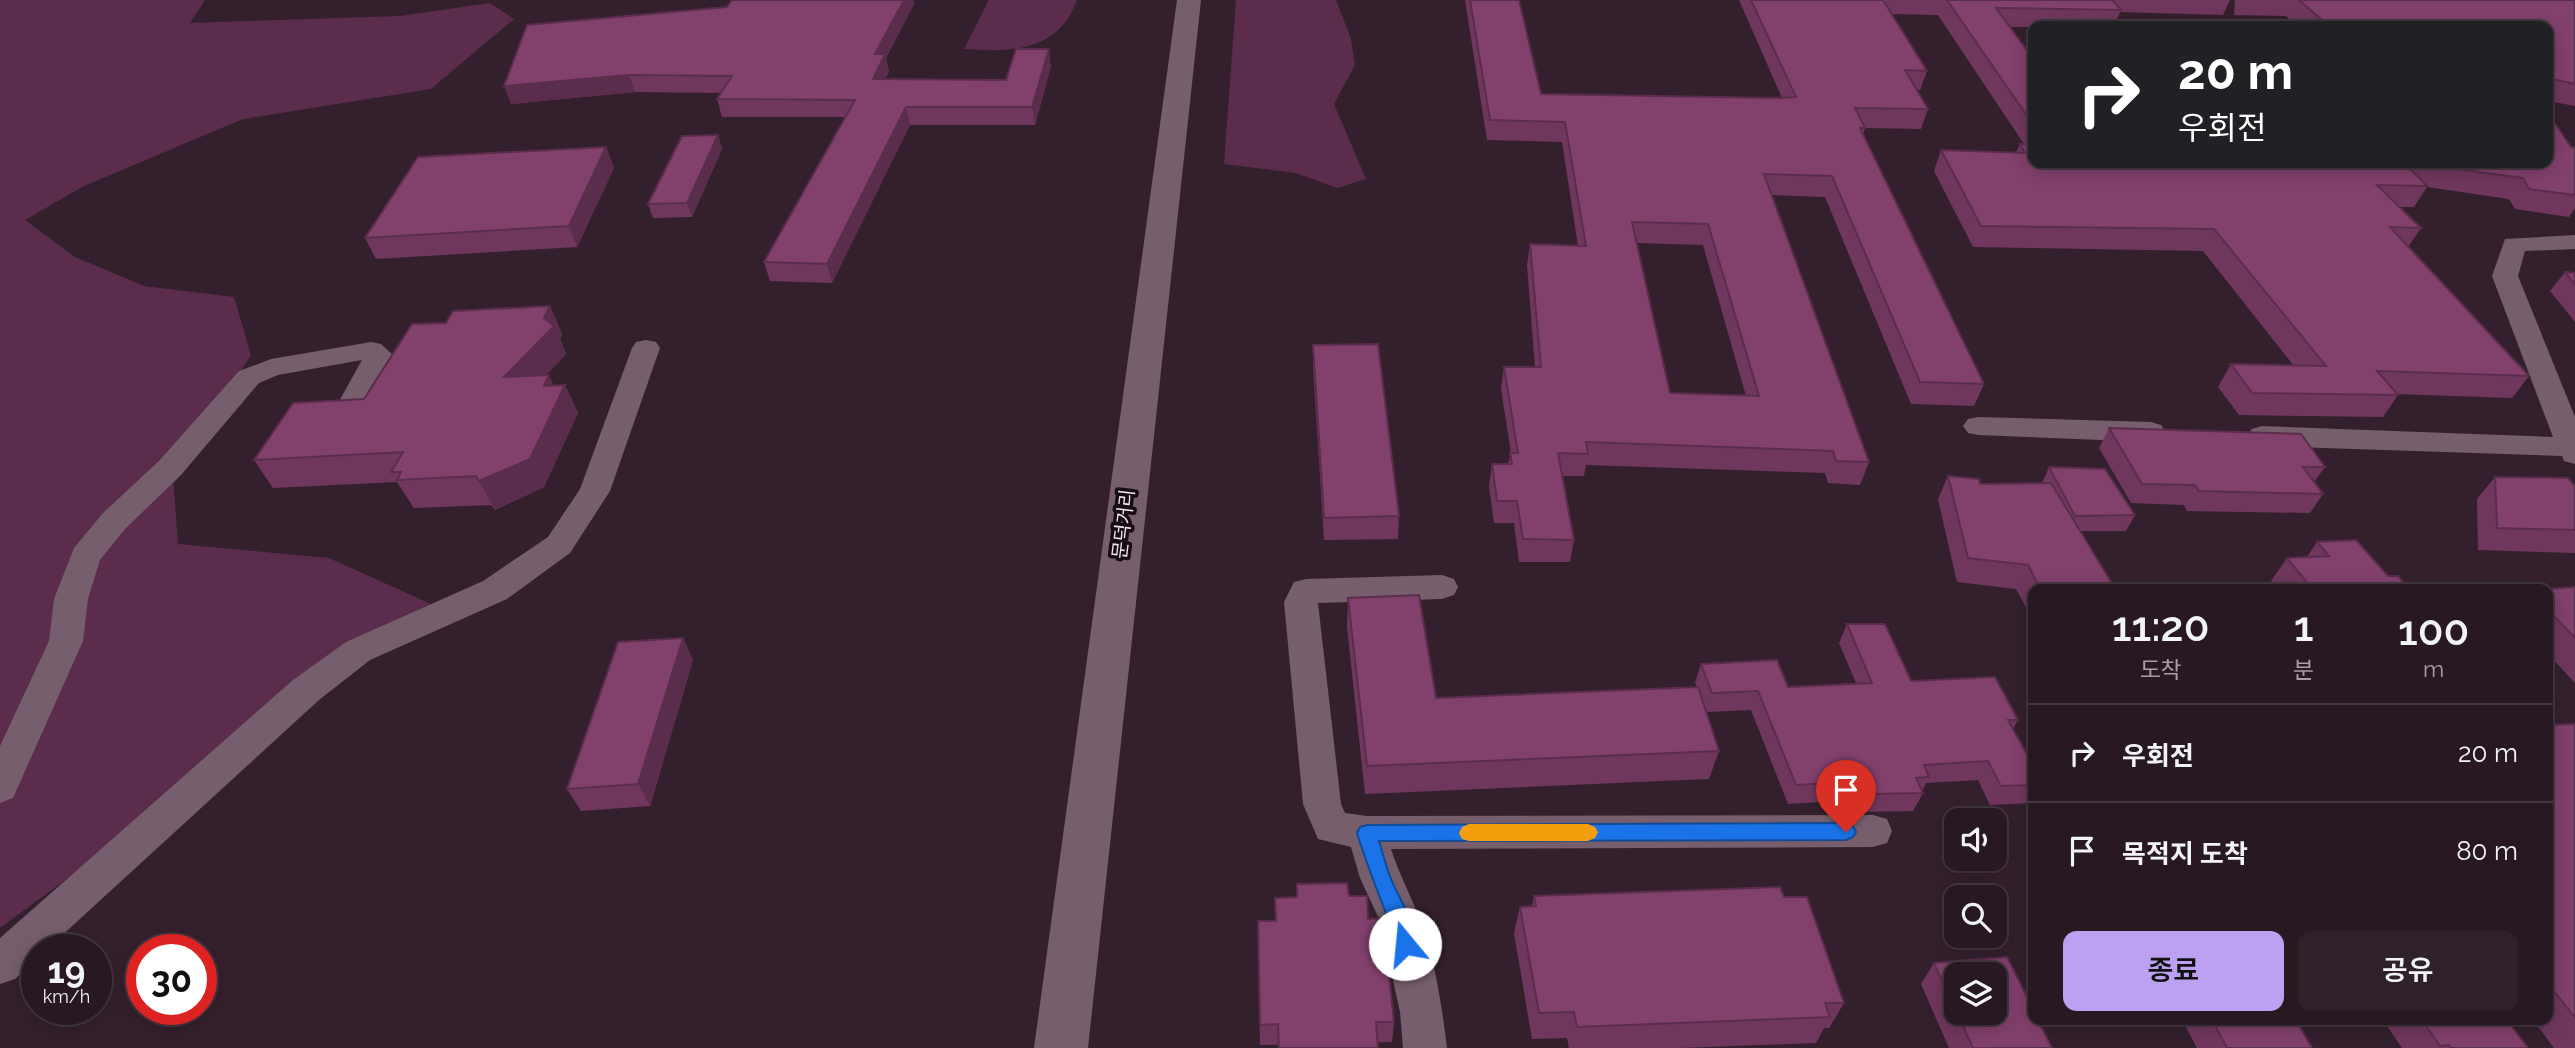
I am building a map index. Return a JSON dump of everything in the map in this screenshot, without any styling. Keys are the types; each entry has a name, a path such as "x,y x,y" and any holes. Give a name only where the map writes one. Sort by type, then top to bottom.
{"main road":[{"name":"문덕거리","path":"1061,1048 1189,0"}],"street":[{"path":"2236,435 2574,451 2505,276 2514,244 2575,242"},
{"path":"0,965 306,690 358,651 495,590 559,545 595,491 646,348"},
{"path":"0,787 66,641 71,599 85,556 114,521 170,468 249,377 271,368 371,350 379,355 347,412"},
{"path":"1978,426 2182,433"},
{"path":"1442,587 1306,591 1301,602 1322,804 1332,827 1367,833 1873,831"},
{"path":"1367,833 1380,878 1399,921 1420,1012 1425,1048"}],"shaded area":[{"path":"0,0 205,0 190,23 400,16 490,3 514,19 431,89 243,119 84,186 25,220 75,257 144,286 234,297 251,355 173,476 178,544 329,558 431,604 350,643 103,852 0,928"},
{"path":"989,0 1077,0 1069,17 1046,39 1016,49 964,49"},
{"path":"1236,0 1336,0 1351,39 1355,65 1334,104 1366,179 1338,188 1295,173 1224,164"}],"building":[{"path":"732,0 904,0 875,54 885,54 873,79 1006,80 1016,49 1049,49 1032,107 906,107 827,264 764,262 855,100 717,99 732,76 629,75 504,86 527,25 727,7"},
{"path":"1470,0 1519,0 1541,94 1776,98 1796,97 1751,0 1883,0 1927,71 1905,70 1928,109 1855,108 1865,128 1860,128 1984,384 1920,382 1832,176 1764,174 1869,462 1836,461 1833,451 1586,442 1588,454 1558,453 1574,540 1523,539 1517,501 1497,501 1492,464 1512,464 1510,453 1518,453 1504,367 1541,367 1530,244 1586,246 1565,122 1490,120","holes":["1632,222 1708,224 1759,396 1670,393"]},
{"path":"1947,0 2112,0 2121,10 1996,8 2028,52 2028,117"},
{"path":"2299,0 2575,0 2575,84 2553,79 2553,21 2323,21"},
{"path":"2553,120 2571,147 2575,148 2575,195 2529,189 2523,178 2449,168 2553,168"},
{"path":"718,135 687,203 648,204 682,136"},
{"path":"2020,144 2028,145 2028,168 2409,168 2427,186 2377,185 2421,228 2390,227 2529,376 2377,371 2398,395 2252,393 2231,364 2326,366 2214,229 1981,226 1941,150 2025,153"},
{"path":"606,147 569,226 365,238 418,157"},
{"path":"2565,272 2575,273 2575,285"},
{"path":"550,306 544,318 554,326 504,377 549,375 544,386 565,385 530,459 479,481 476,476 397,480 401,472 391,472 403,452 254,460 293,403 364,399 412,324 446,323 453,311"},
{"path":"1378,344 1399,516 1324,518 1313,345"},
{"path":"2109,428 2301,434 2325,467 2303,467 2323,494 2199,491 2195,485 2142,484"},
{"path":"2049,467 2105,469 2135,515 2075,516"},
{"path":"1948,476 1979,479 1980,484 2051,483 2112,584 2038,584 2028,565 1968,558"},
{"path":"2495,477 2568,478 2575,486 2575,530 2497,528"},
{"path":"2356,540 2388,576 2398,576 2405,584 2308,584 2287,558 2329,556 2317,542"},
{"path":"2575,587 2575,638 2553,615 2553,589"},
{"path":"1419,595 1436,698 1698,687 1719,751 1367,766 1348,598"},
{"path":"1847,624 1885,624 1911,681 1995,677 2018,720 2008,720 2028,756 2028,785 2001,786 1988,761 1924,765 1929,777 1916,778 1923,793 1869,794 1863,781 1796,785 1758,691 1712,693 1701,664 1777,660 1788,687 1872,683"},
{"path":"683,638 638,784 567,789 618,642"},
{"path":"2575,724 2575,1018 2553,989 2553,725"},
{"path":"1347,883 1349,896 1367,896 1368,919 1383,918 1394,1022 1376,1022 1378,1048 1279,1048 1278,1024 1260,1025 1258,921 1276,921 1275,898 1297,897 1297,884"},
{"path":"1780,887 1784,897 1807,897 1844,1003 1825,1003 1830,1017 1577,1027 1574,1012 1539,1013 1520,907 1536,906 1534,896"},
{"path":"2007,957 2028,999 2028,1025 2040,1025 2052,1048 1973,1048 1962,1025 2007,1025 2007,962 1946,962"},
{"path":"1944,962 1944,985 1934,963"},
{"path":"2215,1025 2299,1025 2312,1048 2227,1048"},
{"path":"2425,1025 2511,1025 2528,1048 2451,1048 2449,1045 2440,1046"}],"slow traffic":[{"path":"1469,833 1588,832"}],"route":[{"path":"1405,944 1399,921 1380,878 1367,833 1846,832"}]}
